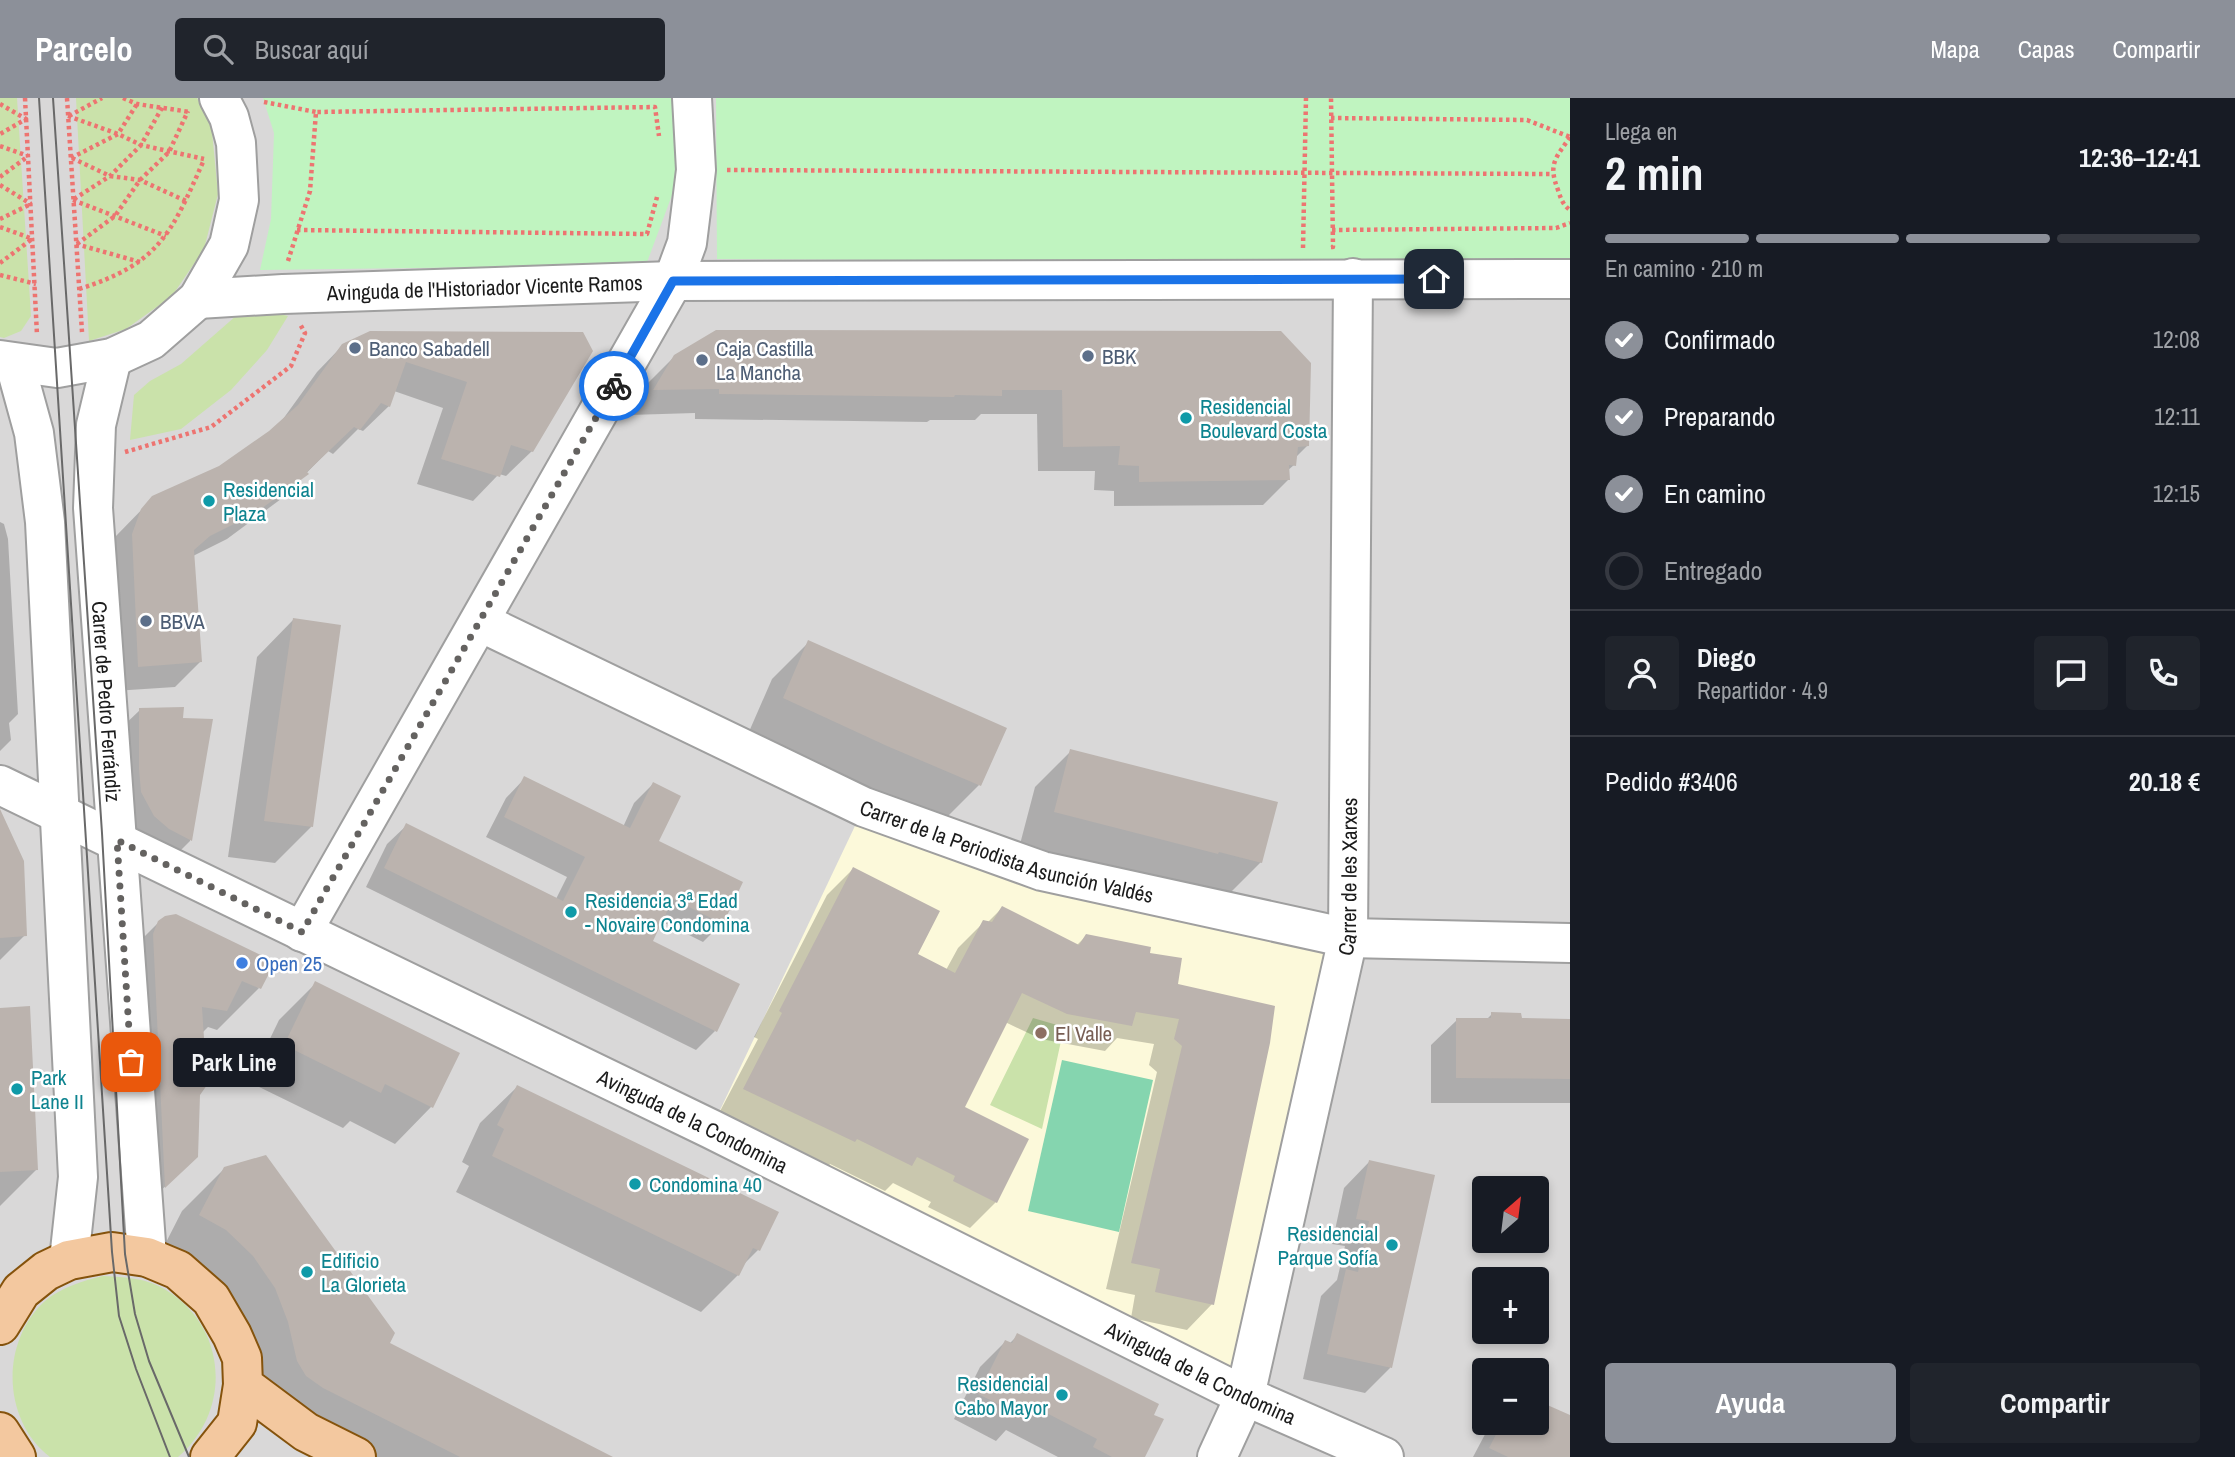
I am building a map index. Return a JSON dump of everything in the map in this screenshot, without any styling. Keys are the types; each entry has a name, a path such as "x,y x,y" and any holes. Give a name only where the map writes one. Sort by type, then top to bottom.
{"main road":[{"path":"0,1325 11,1289 69,1260 112,1252 147,1257 178,1270 211,1299 242,1358 243,1385 237,1423 210,1457"},
{"path":"243,1385 306,1432 356,1457"},
{"path":"0,1432 16,1457"}],"street":[{"path":"302,932 673,281 687,243 696,170 692,98"},
{"path":"69,1260 78,1177 45,522 34,433 7,362 57,368 112,358 151,340 198,299 229,245 239,200 236,143 229,117 202,109"},
{"name":"Avinguda de l'Historiador Vicente Ramos","path":"198,299 1308,260 1353,278 1570,279"},
{"name":"Carrer de les Xarxes","path":"1217,1457 1245,1395 1348,938 1353,278"},
{"name":"Carrer de Pedro Ferrándiz","path":"112,358 96,425 93,508 147,1257"},
{"name":"Carrer de la Periodista Asunción Valdés","path":"480,622 864,807 1042,871 1348,938 1570,943"},
{"name":"Avinguda de la Condomina","path":"0,785 711,1129 1245,1395 1384,1457"}],"path":[{"path":"25,98 37,309"},
{"path":"67,98 82,333"},
{"path":"68,116 103,98"},
{"path":"123,98 137,104 202,109"},
{"path":"1306,98 1304,173 1308,260 1333,247 1331,98"},
{"path":"264,102 316,113 655,107 660,148"},
{"path":"0,104 26,119"},
{"path":"71,158 118,134 137,104"},
{"path":"74,200 110,176 142,145 163,106"},
{"path":"76,244 115,216 140,180 169,152 202,109"},
{"path":"118,452 130,452 211,427 291,366 305,333 284,294 285,269 310,191 316,113"},
{"path":"68,116 142,145 204,160"},
{"path":"1331,118 1527,120 1570,137 1553,163 1552,174 1564,206 1570,210"},
{"path":"0,134 26,119"},
{"path":"0,146 28,156"},
{"path":"79,289 106,281 141,262 166,236 186,201 205,152"},
{"path":"0,177 28,156"},
{"path":"71,158 110,176 140,180 186,201"},
{"path":"298,230 647,234 664,175 676,170 1552,174"},
{"path":"0,185 31,204"},
{"path":"74,200 166,236"},
{"path":"0,219 31,204"},
{"path":"1332,230 1556,228 1570,223"},
{"path":"0,226 33,239"},
{"path":"0,263 33,239"},
{"path":"76,244 141,262"},
{"path":"0,275 36,284"}],"shaded area":[{"path":"0,98 1570,98 1570,1457 0,1457"},
{"name":"El Valle","path":"864,807 1348,938 1245,1396 711,1129"}],"green space":[{"path":"0,98 17,98 31,316 21,331 4,338 0,337"},
{"path":"76,98 197,98 211,121 218,194 204,249 172,296 126,329 89,341"},
{"path":"263,98 675,98 680,135 675,187 646,265 260,270 271,219 274,133"},
{"path":"716,98 1570,98 1570,263 717,259"},
{"path":"263,310 288,316 267,350 231,390 181,429 130,440 134,395 150,381 181,364 237,315"},
{"path":"1033,1018 1064,1027 1042,1129 990,1105"},
{"path":"1062,1060 1153,1080 1119,1232 1028,1211"},
{"path":"103,1276 144,1281 166,1290 187,1306 202,1326 211,1347 216,1370 208,1417 196,1438 178,1457 50,1457 34,1441 23,1423 15,1402 14,1359 20,1337 30,1318 45,1301 58,1292"}],"building":[{"path":"716,330 1281,331 1311,363 1309,446 1298,447 1296,466 1289,465 1290,480 1139,482 1139,466 1118,465 1120,446 1063,447 1062,390 1002,390 1002,396 954,397 719,394 719,389 653,390 674,355"},
{"name":"Residencial Plaza","path":"370,331 583,332 593,351 533,452 511,445 500,477 441,459 467,382 406,362 390,407 381,403 360,430 354,427 307,472 309,474 254,514 210,536 194,550 202,662 138,667 132,534 141,509 152,496 219,466 269,431 298,405 342,344"},
{"path":"293,618 341,625 313,827 264,821"},
{"path":"808,640 1007,728 981,786 783,698"},
{"path":"184,707 183,718 213,719 192,841 169,829 154,816 141,792 139,769 139,708"},
{"path":"1070,749 1278,802 1262,863 1054,812"},
{"name":"Residencia 3ª Edad - Novaire Condomina","path":"524,776 630,828 653,782 681,796 659,841 743,882 723,924 673,899 653,941 740,984 717,1032 384,868 406,823 563,901 585,857 504,817"},
{"path":"0,809 24,861 27,936 0,938"},
{"path":"853,867 940,911 918,954 955,973 983,920 992,922 1002,906 1079,945 1086,934 1151,947 1150,953 1182,958 1178,984 1275,1006 1270,1043 1214,1305 1155,1292 1160,1269 1131,1263 1182,1046 1174,1039 1179,1019 1136,1012 1132,1026 1067,1014 1022,993 965,1107 1029,1139 997,1203 953,1181 955,1176 917,1157 912,1166 743,1089 782,1013 779,1011"},
{"path":"176,914 275,962 261,989 242,981 227,1011 202,1007 207,1085 200,1095 198,1157 165,1188 153,934 158,921 165,916"},
{"path":"315,981 460,1053 433,1108 385,1084 381,1093 284,1045"},
{"name":"Park Lane II","path":"30,1006 38,1170 0,1172 0,1008"},
{"path":"1491,1012 1521,1013 1522,1018 1570,1019 1570,1079 1456,1078 1456,1018 1491,1018"},
{"name":"Condomina 40","path":"517,1085 779,1212 760,1251 753,1248 739,1276 492,1156 504,1129 497,1125"},
{"name":"Edificio La Glorieta","path":"266,1155 395,1333 390,1343 613,1457 460,1457 323,1388 306,1376 297,1361 288,1322 275,1288 253,1256 226,1230 199,1215 224,1167"},
{"name":"Residencial Parque Sofía","path":"1369,1160 1435,1175 1392,1368 1327,1354 1346,1269 1358,1272 1369,1221 1356,1219"},
{"name":"Residencial Cabo Mayor","path":"1017,1333 1159,1404 1154,1415 1164,1419 1145,1457 1112,1457 1093,1447 1097,1439 1029,1404 1023,1416 978,1394 1005,1340 1012,1343"},
{"path":"1549,1406 1570,1415 1570,1457 1508,1457 1489,1448 1496,1435 1549,1435"}],"tram line":[{"path":"39,98 112,1252 119,1316 170,1457"},
{"path":"53,98 102,833 125,1254 135,1314 149,1361 189,1457"}],"way so far":[{"path":"131,1062 117,840 302,932 614,386"}],"place":[{"name":"Banco Sabadell","path":"355,348"},
{"name":"BBK","path":"1088,356"},
{"name":"Caja Castilla La Mancha","path":"702,360"},
{"name":"Residencial Boulevard Costa","path":"1186,418"},
{"name":"Residencial Plaza","path":"209,501"},
{"name":"BBVA","path":"146,621"},
{"name":"Residencia 3ª Edad - Novaire Condomina","path":"571,912"},
{"name":"Open 25","path":"242,963"},
{"name":"El Valle","path":"1041,1033"},
{"name":"Park Line","path":"131,1062"},
{"name":"Park Lane II","path":"17,1089"},
{"name":"Condomina 40","path":"635,1184"},
{"name":"Residencial Parque Sofía","path":"1392,1245"},
{"name":"Edificio La Glorieta","path":"307,1272"},
{"name":"Residencial Cabo Mayor","path":"1062,1395"}],"route":[{"path":"614,386 673,281 1434,279"}]}
